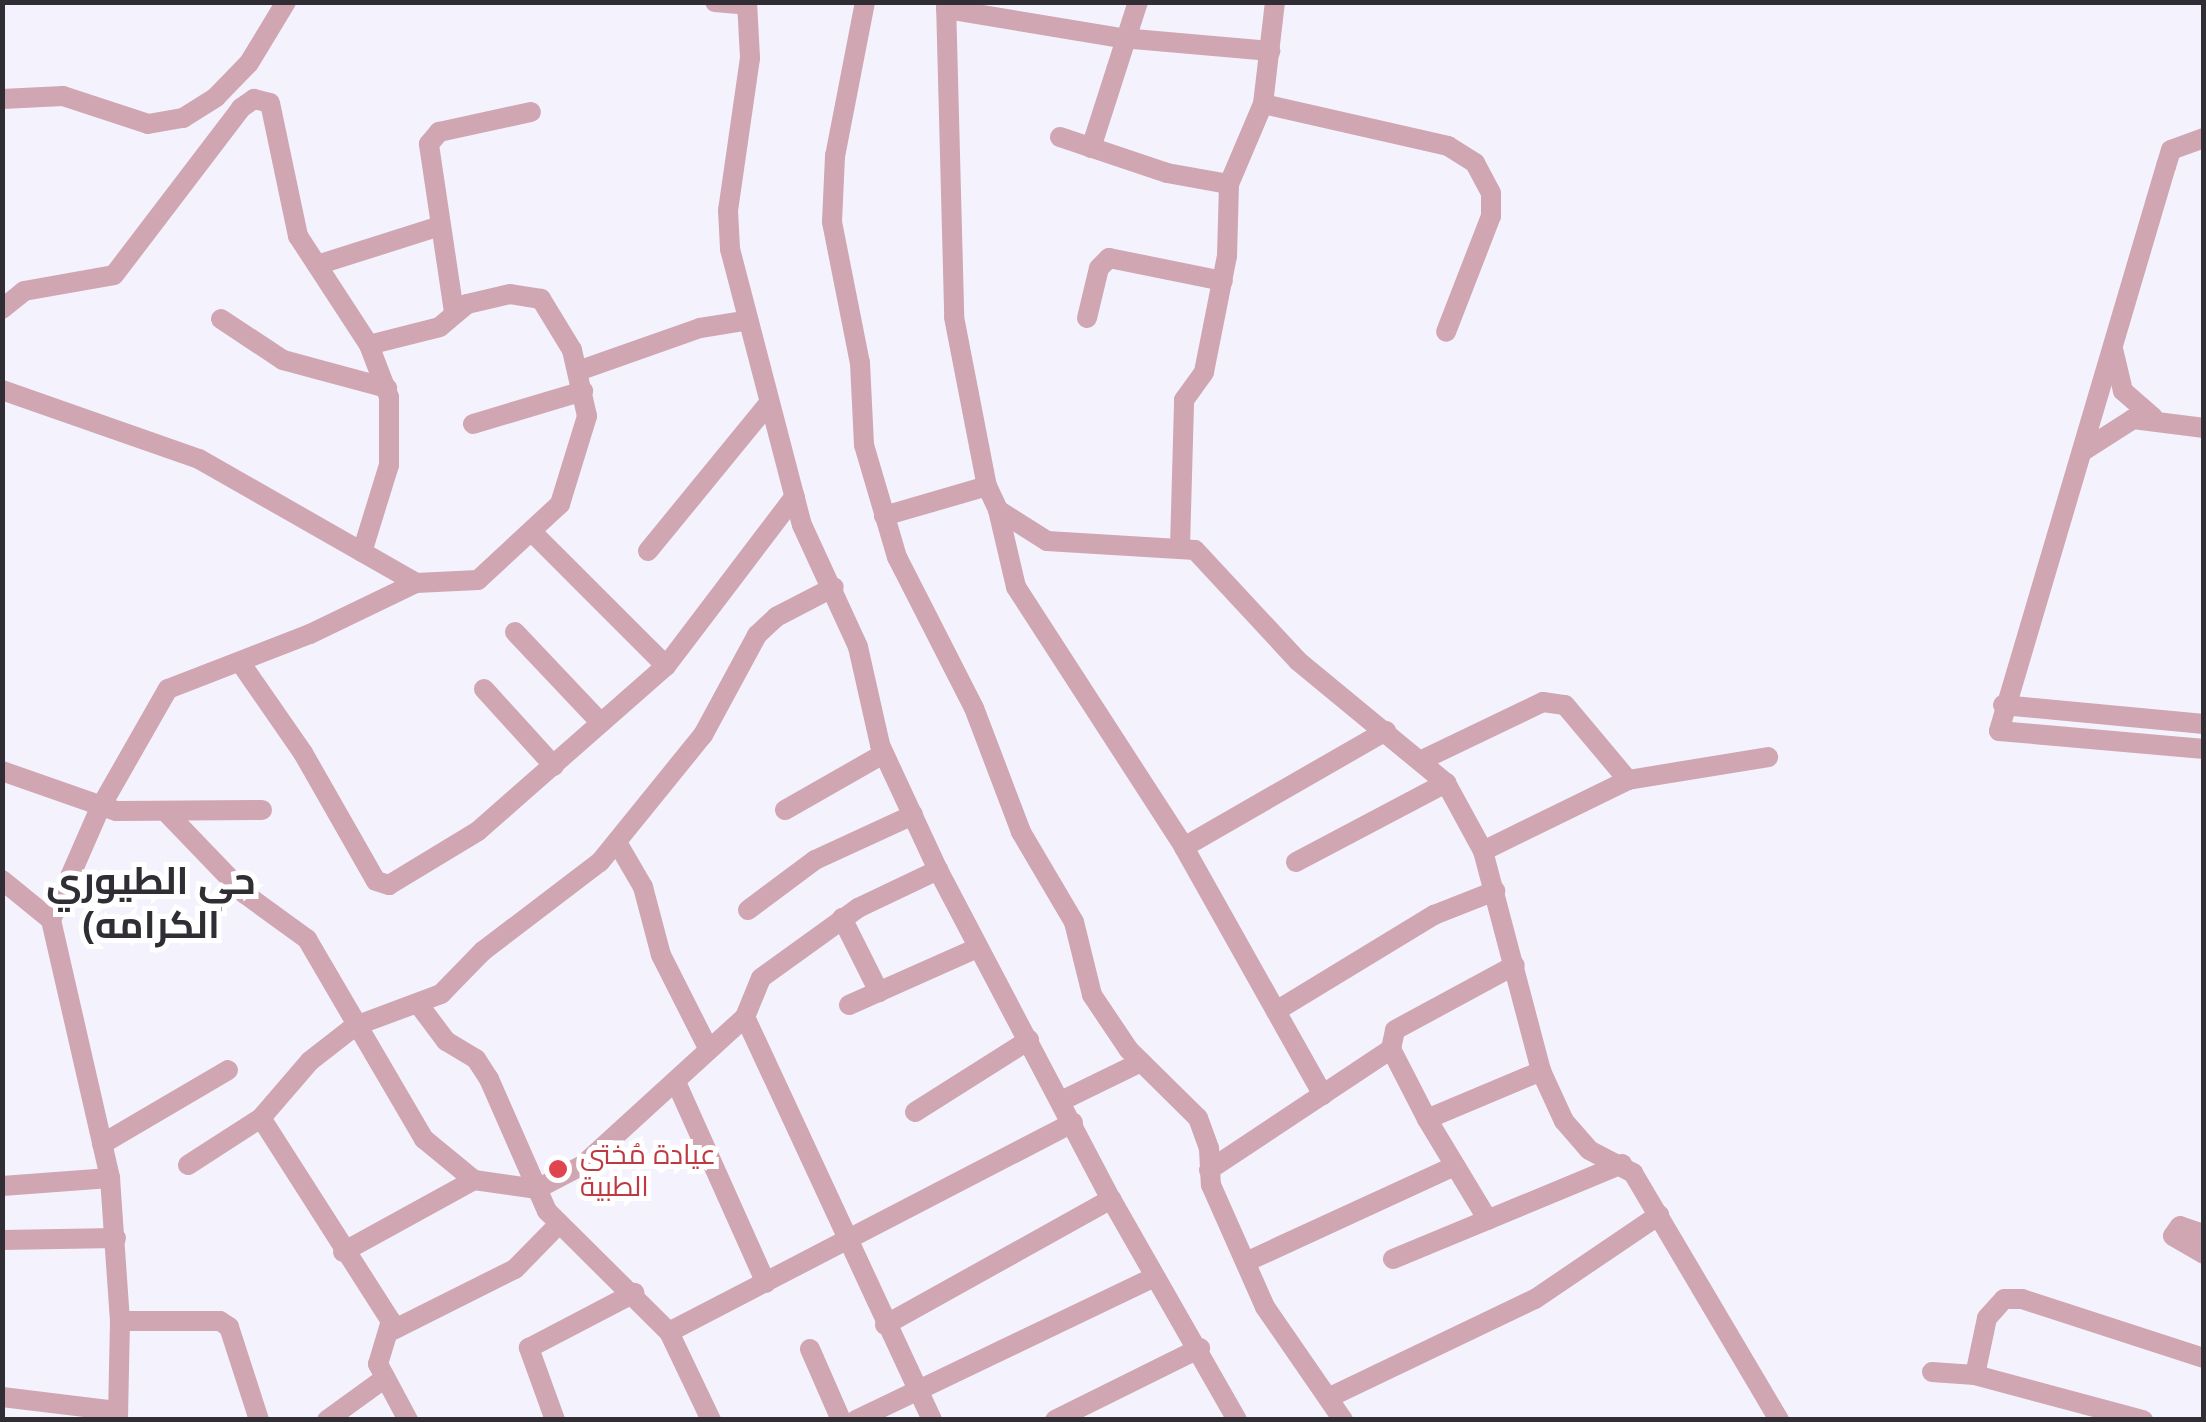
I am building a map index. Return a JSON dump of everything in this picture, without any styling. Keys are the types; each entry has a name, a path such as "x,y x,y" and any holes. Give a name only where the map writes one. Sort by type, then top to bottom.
{"street":[{"path":"2,99 63,96 148,124 183,118 216,97 249,63 286,2"},
{"path":"715,2 747,4 749,68 728,210 744,321 802,526 834,587 858,647 884,754 938,870 1111,1199 1200,1348 1237,1420"},
{"path":"865,2 835,156 832,222 860,363 864,444 897,557 974,708 1021,832 1074,922 1092,995 1141,1062 1198,1118 1209,1170 1270,1316 1343,1420"},
{"path":"1091,148 1122,38 1138,2"},
{"path":"1180,547 1184,400 1204,372 1224,281 1229,184 1263,104 1276,2"},
{"path":"1270,51 1122,38 946,6 950,275 987,486 998,510 1016,587 1184,847 1323,1096"},
{"path":"2,309 24,291 102,280 124,267 254,99 275,109 292,219 369,345 387,388 393,428 390,465 362,552"},
{"path":"1263,104 1448,146 1475,163 1488,182 1491,216 1446,332"},
{"path":"454,312 428,154 434,138 531,112"},
{"path":"1060,137 1167,174 1229,184"},
{"path":"2204,138 2171,150 1998,731 2204,749"},
{"path":"317,265 440,226"},
{"path":"1087,318 1099,268 1110,258 1224,281"},
{"path":"2,1398 118,1415 120,1321 110,1178 51,920 100,808 156,701 185,680 240,662 416,583 478,580 560,504 574,472 587,416 562,328 541,299 510,294 454,312 440,327 369,345"},
{"path":"221,319 282,360 387,388"},
{"path":"474,424 700,328 744,321"},
{"path":"2112,343 2123,390 2154,417"},
{"path":"2,390 200,459 416,583"},
{"path":"648,550 768,403"},
{"path":"2082,452 2117,424 2154,417 2204,428"},
{"path":"884,516 987,486"},
{"path":"240,662 382,886 465,840 666,666 795,496"},
{"path":"998,510 1047,542 1180,547 1210,559 1298,661 1446,783 1483,851 1541,1071 1578,1140 1622,1164 1659,1215 1780,1420"},
{"path":"533,533 666,666"},
{"path":"188,1165 260,1118 310,1061 355,1026 441,994 483,951 618,844 703,735 757,636 776,617 834,587"},
{"path":"516,632 601,723"},
{"path":"484,689 554,766"},
{"path":"1422,760 1543,702 1565,705 1628,780"},
{"path":"2003,705 2204,724"},
{"path":"1184,847 1386,732"},
{"path":"785,810 884,754"},
{"path":"1483,851 1628,780 1768,757"},
{"path":"2,771 62,787 100,808 167,813 262,810"},
{"path":"1296,862 1446,783"},
{"path":"167,813 245,894 307,939 338,983 355,1026 424,1139 474,1180 537,1189 618,1139 745,1017 752,986 842,918 938,870"},
{"path":"748,910 815,860 913,815"},
{"path":"618,844 644,888 661,955 709,1050"},
{"path":"2,880 51,920"},
{"path":"1276,1010 1434,915 1495,891"},
{"path":"842,918 880,992"},
{"path":"849,1006 978,948"},
{"path":"1488,1220 1427,1119 1392,1048 1395,1030 1515,965"},
{"path":"419,1005 446,1041 482,1069 537,1189 558,1225 634,1293 669,1332 711,1420"},
{"path":"745,1017 847,1244 932,1420"},
{"path":"915,1112 1029,1040"},
{"path":"1209,1170 1392,1048"},
{"path":"1061,1101 1141,1062"},
{"path":"102,1144 173,1108 228,1070"},
{"path":"1427,1119 1541,1071"},
{"path":"676,1082 766,1283"},
{"path":"260,1118 393,1330"},
{"path":"669,1332 847,1244 1072,1122"},
{"path":"1392,1259 1622,1164"},
{"path":"1248,1261 1455,1166"},
{"path":"2,1186 110,1178"},
{"path":"343,1252 474,1180"},
{"path":"885,1325 1111,1199"},
{"path":"1330,1397 1536,1300 1659,1215"},
{"path":"408,1420 385,1378 378,1353 393,1330 515,1269 558,1225"},
{"path":"2204,1234 2180,1226 2173,1236 2204,1254"},
{"path":"2,1240 116,1238"},
{"path":"856,1420 920,1394 1155,1277"},
{"path":"555,1420 529,1348 634,1293"},
{"path":"1975,1375 1987,1318 2004,1299 2022,1299 2204,1358"},
{"path":"120,1321 220,1321 229,1327 259,1420"},
{"path":"1055,1420 1200,1348"},
{"path":"810,1349 841,1420"},
{"path":"1932,1372 1975,1375 2143,1420"},
{"path":"327,1420 385,1378"}],"place":[{"name":"عيادة مُختي الطبية","path":"558,1169"}],"district":[{"name":"حي الطيوري (الكرامه","path":"151,902"}]}
